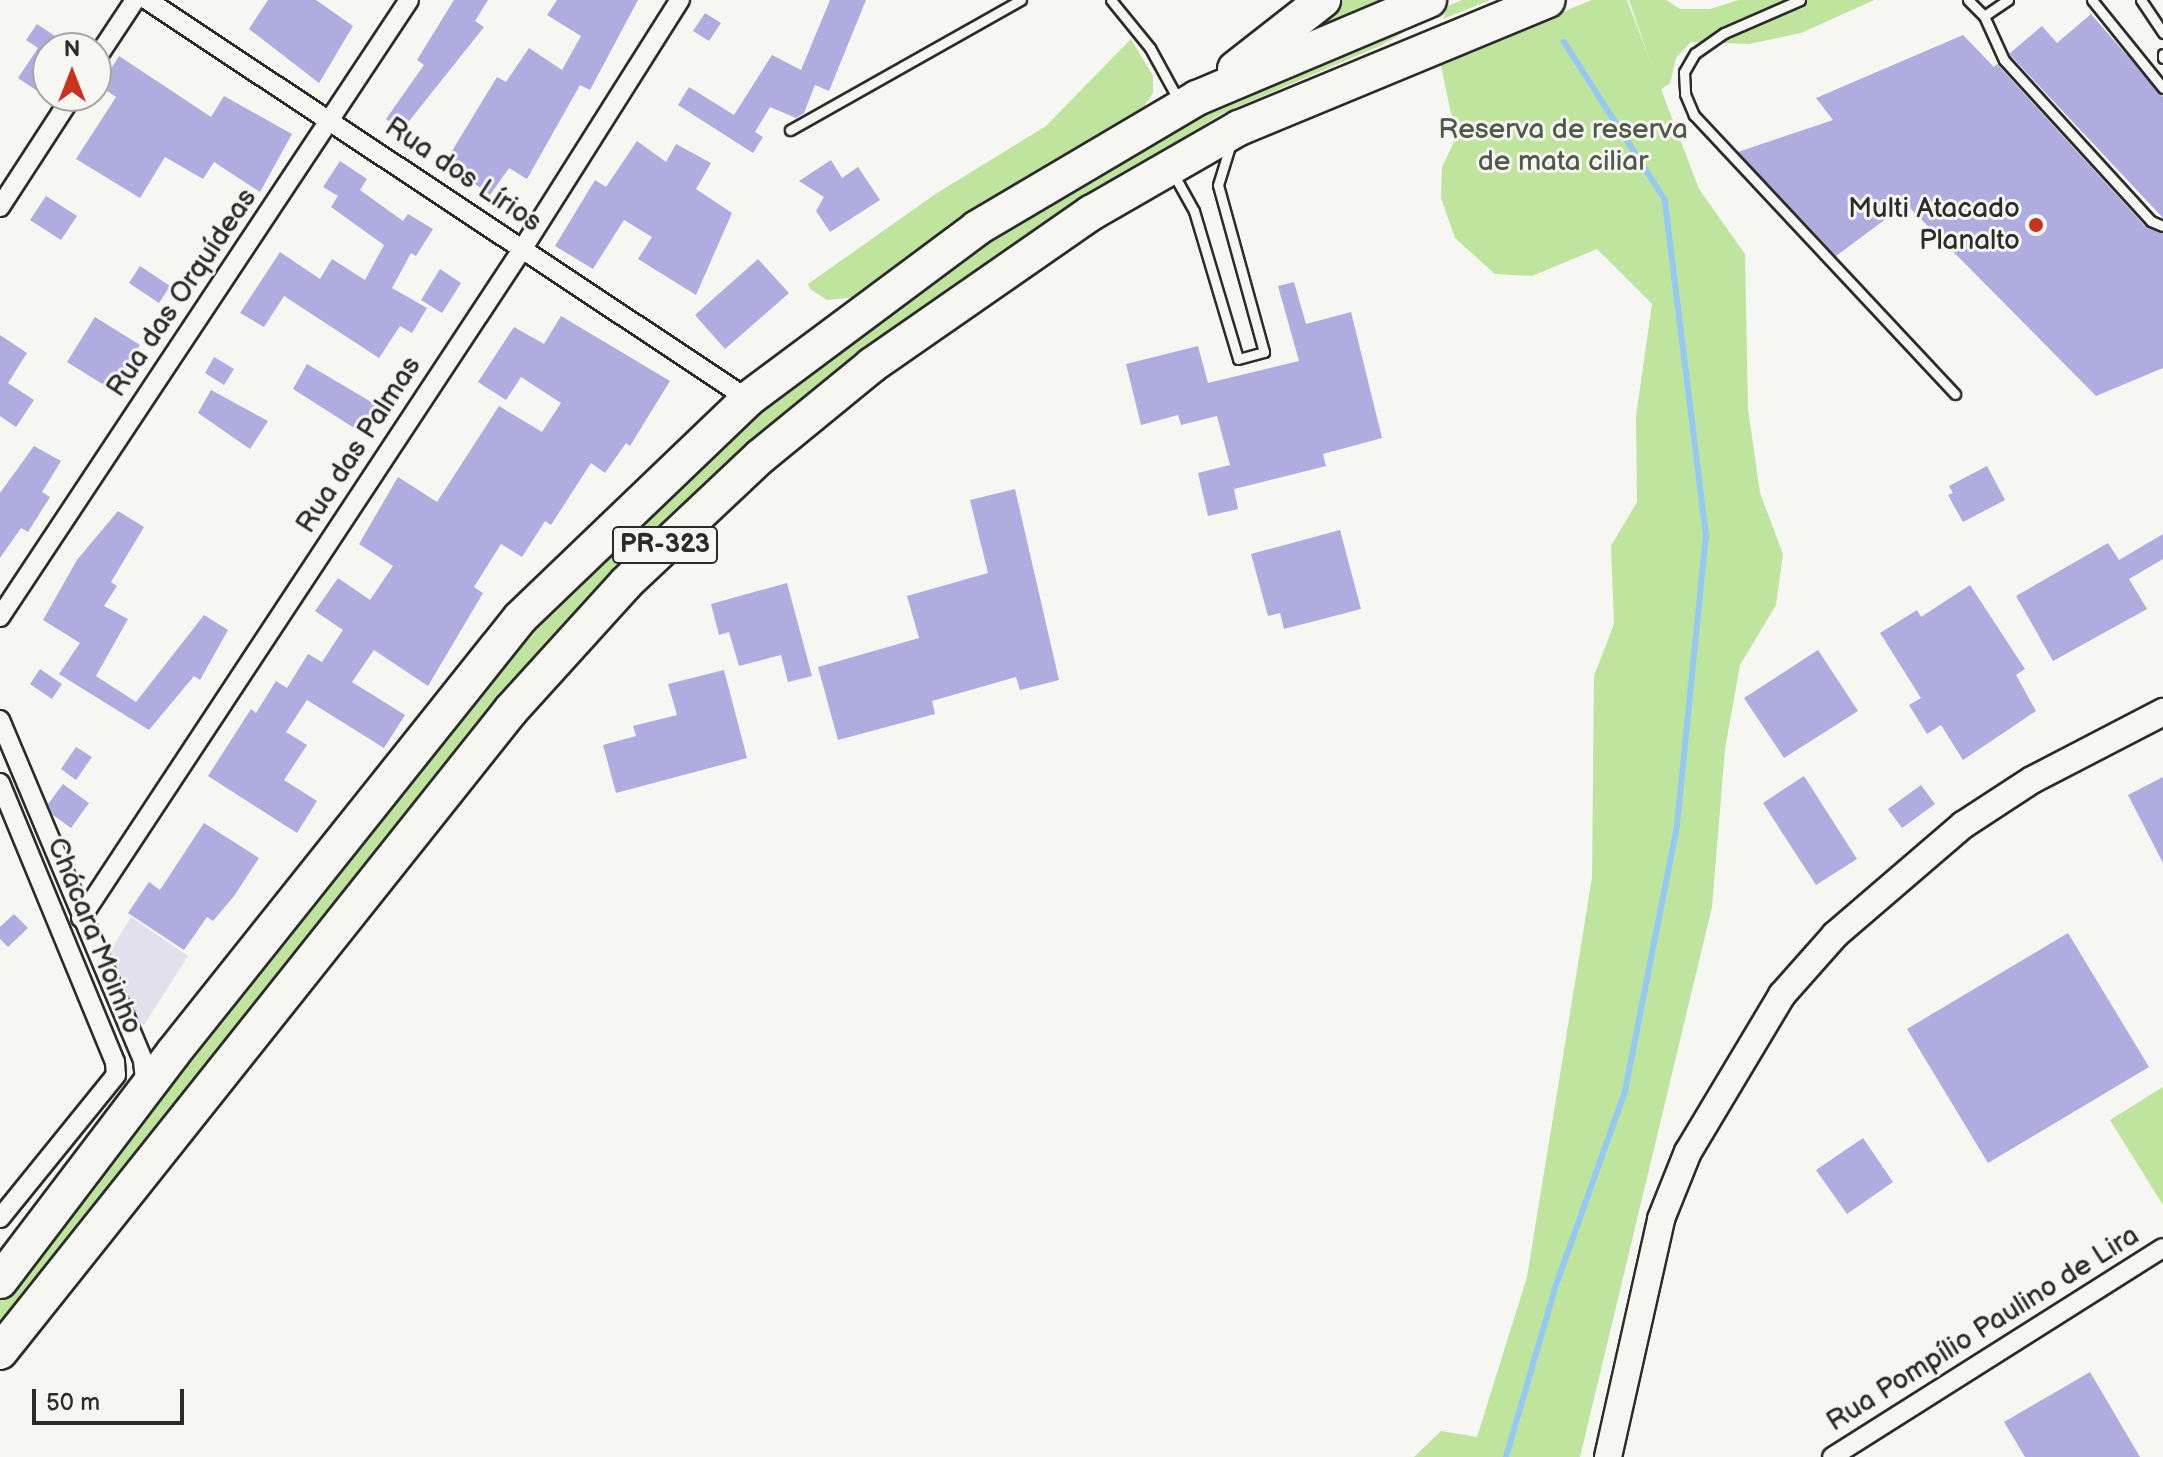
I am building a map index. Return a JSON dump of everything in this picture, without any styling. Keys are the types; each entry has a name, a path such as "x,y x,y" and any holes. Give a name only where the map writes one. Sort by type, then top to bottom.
{"highway":[{"path":"1190,103 1323,0"},
{"path":"1239,128 1417,31 1432,14 1430,0"},
{"name":"PR-323","path":"0,1281 173,1053 520,618 748,399 977,228 1190,103 1430,0"},
{"name":"PR-323","path":"0,1352 511,710 626,583 718,494 872,365 1041,246 1239,128 1548,0"}],"street":[{"path":"112,35 135,0"},
{"name":"Rua dos Lírios","path":"147,0 748,399"},
{"name":"Rua das Orquídeas","path":"0,617 409,0"},
{"name":"Rua das Palmas","path":"81,918 523,248 680,0"},
{"path":"0,207 62,112"},
{"path":"1608,1457 1661,1219 1700,1130 1782,995 1835,935 1963,825 2032,780 2163,712"},
{"path":"0,720 136,1046 146,1088"},
{"name":"Chácara Moinho","path":"0,783 116,1075 0,1218"},
{"path":"136,1046 173,1053"},
{"name":"Rua Pompílio Paulino de Lira","path":"1832,1457 2163,1248"}],"lane":[{"path":"790,130 1021,0"},
{"path":"1111,0 1190,103"},
{"path":"1800,0 1724,33 1695,53 1684,72 1694,115 1955,394"},
{"path":"1968,0 1984,16 2004,60 2151,221 2163,226"},
{"path":"1984,16 2008,0"},
{"path":"2092,0 2163,88"},
{"path":"2141,0 2163,33"},
{"path":"1167,171 1194,211 1238,359 1264,352 1218,185 1239,128"}],"shaded area":[{"path":"131,917 188,956 144,1025 134,1018 105,960"}],"green space":[{"path":"1344,0 1406,0 1269,59 1328,10"},
{"path":"1462,0 1490,0 1443,19 1448,6"},
{"name":"Reserva de reserva de mata ciliar","path":"1592,0 1627,0 1699,189 1745,254 1748,409 1760,493 1783,554 1776,605 1740,665 1725,749 1712,907 1580,1457 1414,1457 1441,1431 1477,1437 1527,1277 1592,878 1594,676 1614,624 1611,546 1637,502 1636,416 1652,304 1597,249 1532,276 1495,274 1455,238 1441,198 1442,167 1456,138 1440,61"},
{"path":"1629,0 1666,0 1680,9 1710,9 1739,0 1874,0 1801,33 1749,44 1691,42 1676,58 1670,83 1660,90"},
{"path":"1412,18 1401,34 1382,45 1221,114 1068,211 720,472 574,615 499,703 0,1323 0,1299 39,1246 481,692 562,598 710,457 798,378 978,243 1162,132"},
{"path":"1131,39 1153,76 1153,93 1142,110 994,201 857,297 827,300 810,289 808,284 937,193 1046,126"},
{"path":"2163,1087 2163,1205 2110,1120"}],"building":[{"path":"268,0 316,0 353,26 319,83 249,29"},
{"path":"454,0 488,0 475,21 484,27 402,130 386,119 424,65 417,60"},
{"path":"557,0 638,0 590,90 580,85 527,179 509,168 490,195 464,176 460,182 441,169 497,77 506,82 529,48 562,70 581,36 547,15"},
{"path":"830,0 866,0 829,91 815,85 804,113 796,118 770,107 755,132 763,137 753,153 678,105 689,87 734,115 772,55 801,70"},
{"path":"705,13 721,23 709,41 693,31"},
{"path":"2091,14 2163,97 2163,218 2009,54 2042,26 2057,43"},
{"path":"37,24 49,32 32,32 32,44 26,40"},
{"name":"Multi Atacado Planalto","path":"1963,35 1994,67 1997,64 2145,226 2163,233 2163,368 2096,396 1906,204 1836,256 1738,152 1833,120 1816,98"},
{"path":"119,56 211,117 224,96 292,134 260,192 214,162 203,179 165,157 140,198 76,159 106,112 112,112 116,97 112,94 112,67"},
{"path":"32,57 32,87 18,78"},
{"path":"637,141 666,162 676,144 711,163 696,189 732,213 696,295 638,259 652,237 624,220 593,269 555,246 595,180 606,187"},
{"path":"831,160 842,178 858,167 880,200 830,232 816,211 824,197 799,181"},
{"path":"340,161 367,179 360,190 403,221 408,214 433,229 416,256 411,253 392,288 427,308 412,333 400,326 379,358 284,296 264,327 240,313 280,252 320,279 332,259 365,280 384,245 331,207 338,196 323,187"},
{"path":"46,196 77,216 61,240 30,220"},
{"path":"758,259 789,293 725,349 695,315"},
{"path":"140,266 170,286 159,303 129,283"},
{"path":"440,269 461,283 442,313 421,300"},
{"path":"1294,282 1306,324 1351,312 1382,438 1323,454 1326,466 1234,489 1238,509 1208,516 1198,473 1230,465 1217,416 1181,425 1178,415 1141,425 1126,364 1198,346 1208,383 1299,361 1278,286"},
{"path":"561,316 670,381 630,446 626,443 605,473 591,463 551,525 545,521 522,557 501,544 474,587 483,593 428,686 374,650 352,682 405,715 384,748 307,700 286,732 307,745 284,780 317,801 297,833 208,776 251,709 256,713 276,681 287,688 308,654 322,662 343,630 315,611 338,578 370,600 393,566 359,544 398,477 437,502 499,406 542,432 561,403 521,377 506,400 478,382 514,327 544,344"},
{"path":"95,317 140,345 112,390 67,362"},
{"path":"0,335 27,353 8,383 34,400 16,427 0,416"},
{"path":"214,357 234,369 224,385 205,373"},
{"path":"307,364 378,406 362,433 293,389"},
{"path":"211,390 268,421 250,449 198,413"},
{"path":"34,446 61,461 42,492 50,497 28,532 21,528 0,558 0,493"},
{"path":"1987,466 2005,500 1963,522 1948,495 1953,493 1949,486"},
{"path":"1015,489 1059,680 1020,690 1016,677 932,701 935,714 838,740 818,667 919,638 907,596 988,573 970,500"},
{"path":"118,511 144,527 111,582 117,586 104,606 128,619 96,676 136,702 204,615 228,630 200,680 194,676 149,730 59,674 80,643 43,620 77,560"},
{"path":"1340,530 1361,609 1284,629 1280,613 1268,616 1251,554"},
{"path":"2163,534 2163,559 2129,579 2147,609 2053,661 2016,596 2108,543 2119,560"},
{"path":"787,583 812,676 788,682 781,655 739,666 729,632 719,635 711,604"},
{"path":"1970,585 2025,669 2016,675 2036,711 1963,760 1941,725 1927,734 1909,705 1921,698 1880,633 1917,610 1921,617"},
{"path":"1818,650 1858,711 1784,758 1744,698"},
{"path":"40,669 62,684 52,699 30,684"},
{"path":"724,670 747,758 616,793 603,745 636,736 633,726 677,715 668,684"},
{"path":"76,747 92,757 76,780 61,769"},
{"path":"1804,776 1857,859 1816,885 1763,803"},
{"path":"2163,777 2163,863 2128,795"},
{"path":"63,784 89,803 71,828 53,815 48,804"},
{"path":"1921,785 1935,804 1902,828 1888,809"},
{"path":"204,823 259,858 234,896 213,921 207,917 184,950 128,913 149,882 160,890"},
{"path":"14,914 28,928 8,947 0,939 0,927"},
{"path":"2068,933 2149,1067 1988,1163 1907,1029"},
{"path":"1863,1138 1893,1182 1847,1214 1816,1170"},
{"path":"2090,1372 2140,1457 2025,1457 2004,1422"}],"waterway":[{"path":"1506,1457 1555,1288 1625,1091 1677,825 1706,536 1665,200 1564,42"}],"place":[{"name":"Multi Atacado Planalto","path":"2036,225"}]}
